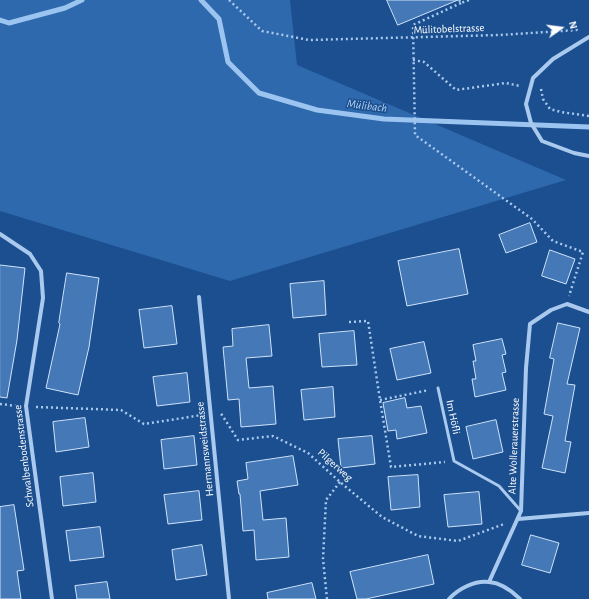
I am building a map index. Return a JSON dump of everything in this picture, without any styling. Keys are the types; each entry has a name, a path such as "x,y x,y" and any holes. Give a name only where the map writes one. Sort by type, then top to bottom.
{"street":[{"path":"589,38 583,40 553,59 533,78 526,104 531,123 542,141 574,153 589,156"},
{"name":"Schwalbenbodenstrasse","path":"0,234 30,254 41,271 43,298 26,406 52,599"},
{"name":"Hermannsweidstrasse","path":"199,297 229,599"},
{"path":"566,304 589,312"},
{"name":"Alte Wollerauerstrasse","path":"490,582 521,512 526,368 530,324 551,310 566,304"},
{"path":"518,519 589,513"},
{"path":"449,599 462,589 481,582 490,582 500,585 510,590 520,599"}],"lane":[{"name":"Im Höfli","path":"438,388 454,461"},
{"path":"454,461 499,486 521,512"}],"path":[{"name":"Mülitobelstrasse","path":"229,0 262,31 309,40 500,35 577,30 583,40"},
{"path":"469,0 460,2 413,24 415,135 532,219 553,241 583,252 566,304"},
{"path":"413,60 424,62 456,90 506,83 530,89"},
{"path":"539,73 543,99 550,109 589,116"},
{"path":"349,322 368,321 391,468 454,461"},
{"name":"Im Höfli","path":"380,400 438,388"},
{"path":"0,404 121,410 144,424 211,414"},
{"name":"Pilgerweg","path":"211,414 222,414 238,440 273,436 308,453 382,517 418,536 458,541 518,519"},
{"path":"327,599 323,559 326,500 340,482"}],"shaded area":[{"path":"0,0 290,0 297,65 566,180 230,281 0,211"}],"building":[{"path":"387,0 458,0 398,25"},
{"path":"530,223 537,242 506,253 499,235"},
{"path":"459,249 468,294 407,306 398,261"},
{"path":"550,250 575,259 566,284 542,276"},
{"path":"0,265 25,268 17,340 7,398 0,397"},
{"path":"67,273 99,278 89,347 78,395 46,388 60,324"},
{"path":"324,281 326,315 293,318 290,284"},
{"path":"172,306 177,344 144,348 139,310"},
{"path":"558,323 580,328 567,384 575,385 565,441 571,442 565,473 542,468 553,416 544,414 554,359 550,358"},
{"path":"269,325 272,356 246,358 249,388 273,386 276,424 241,427 239,399 228,400 223,347 233,346 232,329"},
{"path":"354,331 357,365 322,367 319,334"},
{"path":"502,339 506,354 502,355 506,372 502,373 506,390 475,397 472,379 476,379 473,361 476,361 473,345"},
{"path":"424,342 431,373 397,380 390,349"},
{"path":"187,373 190,402 157,406 153,377"},
{"path":"333,387 335,417 304,420 301,390"},
{"path":"405,398 407,408 421,406 427,433 397,439 396,430 388,431 383,403"},
{"path":"85,418 89,447 56,452 53,422"},
{"path":"496,420 503,452 473,459 466,427"},
{"path":"194,436 197,465 164,469 161,440"},
{"path":"372,436 375,464 341,468 338,439"},
{"path":"293,456 298,485 260,491 263,520 286,518 289,557 256,560 254,530 243,531 240,494 237,481 248,479 246,463"},
{"path":"93,473 96,502 63,506 60,477"},
{"path":"418,475 420,507 391,510 388,477"},
{"path":"199,491 202,520 168,524 164,495"},
{"path":"479,492 482,524 448,527 444,495"},
{"path":"14,505 24,570 17,571 21,599 0,599 0,507"},
{"path":"100,527 104,557 70,561 66,531"},
{"path":"531,535 559,543 550,573 522,565"},
{"path":"202,545 207,575 176,580 172,550"},
{"path":"428,555 434,584 366,599 357,599 350,572"},
{"path":"107,582 110,599 77,599 75,586"},
{"path":"312,583 316,599 268,599 267,593"}],"waterway":[{"name":"Mülibach","path":"0,20 9,23 65,8 82,0"},
{"name":"Mülibach","path":"201,0 219,19 228,62 259,93 317,110 384,119 589,127"}]}
